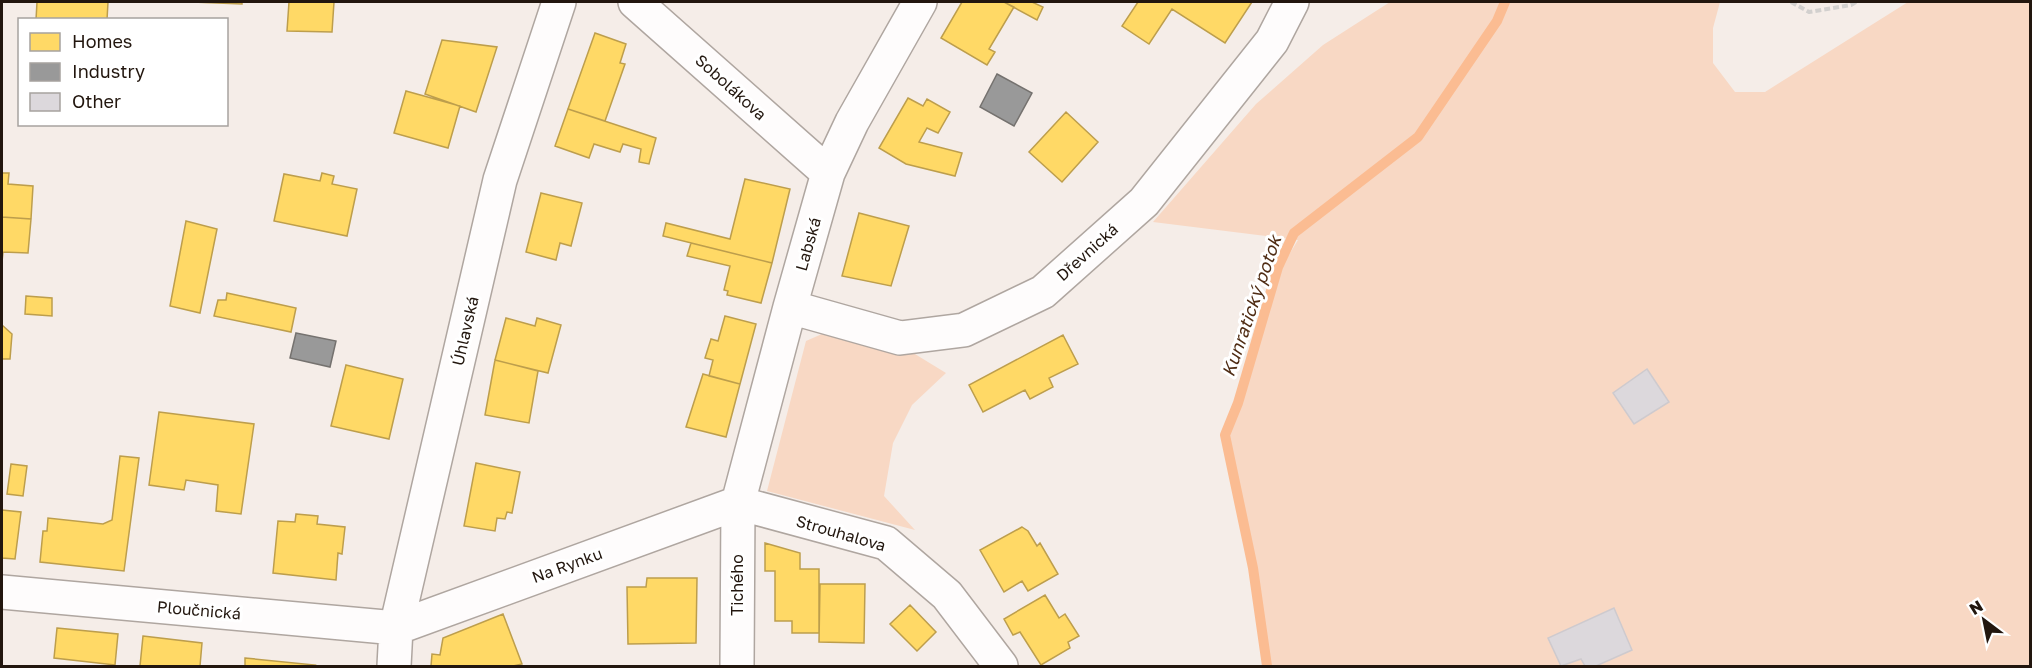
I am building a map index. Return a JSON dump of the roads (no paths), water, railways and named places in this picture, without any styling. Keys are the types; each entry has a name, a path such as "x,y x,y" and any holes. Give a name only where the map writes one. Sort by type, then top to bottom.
{"street":[{"name":"Úhlavská","path":"394,666 396,628 500,180 559,2"},
{"name":"Sobolákova","path":"635,2 828,173"},
{"name":"Labská","path":"738,503 828,173 852,123 920,2"},
{"name":"Dřevnická","path":"790,307 900,338 964,330 1043,292 1144,202 1272,41 1292,2"},
{"name":"Na Rynku","path":"396,628 738,503"},
{"name":"Tichého","path":"737,666 738,503"},
{"name":"Strouhalova","path":"738,503 886,543 947,595 1001,666"},
{"name":"Ploučnická","path":"2,592 396,628"}],"waterway":[{"name":"Kunratický potok","path":"1267,666 1253,568 1225,435 1238,403 1278,267 1294,233 1418,137 1497,21 1505,2"}]}
